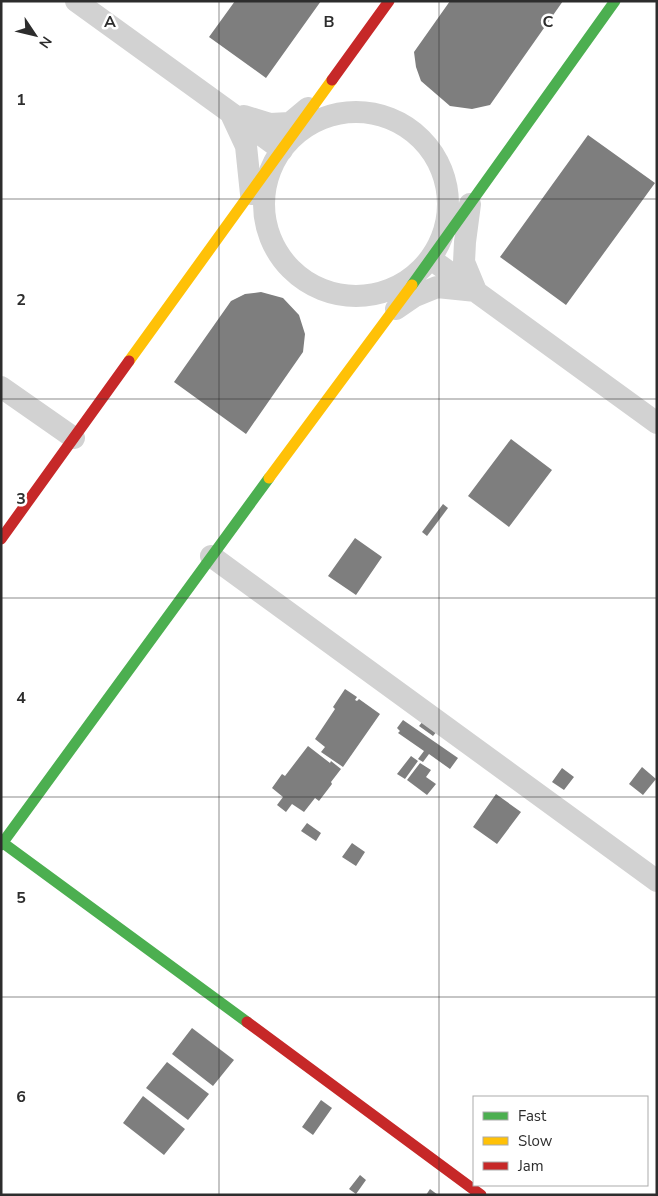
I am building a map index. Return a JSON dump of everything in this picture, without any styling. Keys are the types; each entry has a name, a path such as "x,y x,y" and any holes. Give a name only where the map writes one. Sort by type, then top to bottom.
{"street":[{"path":"76,1 282,150"},
{"path":"1,539 389,1"},
{"path":"480,1195 2,844 392,313 615,1"},
{"path":"230,113 270,124 290,123 319,98"},
{"path":"361,110 390,117 416,133 436,156 447,185 448,216 438,246 431,259 396,288 366,296 335,295 307,283 284,263 268,237 262,207 267,176 282,150 303,127 330,114 361,110"},
{"path":"230,113 246,146 251,194"},
{"path":"470,204 464,262 476,291"},
{"path":"431,259 657,423"},
{"path":"392,313 415,296 437,287 476,291"},
{"path":"1,387 74,438"},
{"path":"212,556 657,881"}],"building":[{"path":"235,1 321,1 266,78 209,37"},
{"path":"450,1 563,1 490,105 472,109 450,106 421,81 416,67 414,52"},
{"path":"588,135 655,183 566,305 500,257"},
{"path":"261,292 283,298 299,315 305,334 303,352 246,434 174,382 231,301 245,294"},
{"path":"511,439 552,470 509,527 468,496"},
{"path":"443,504 448,508 427,536 422,532"},
{"path":"355,538 382,557 356,595 328,576"},
{"path":"345,689 357,697 355,700 359,699 380,714 343,767 321,752 325,747 315,739 335,709 333,707"},
{"path":"403,720 458,758 450,769 429,754 423,762 418,759 424,751 398,733 400,731 397,728"},
{"path":"424,720 438,730 433,736 419,726"},
{"path":"308,746 341,769 319,801 315,798 304,812 292,804 286,812 277,805 283,797 272,788 282,774 285,776"},
{"path":"411,756 418,761 405,779 397,774"},
{"path":"420,763 431,770 426,777 436,784 427,795 407,780"},
{"path":"642,767 656,779 643,795 629,784"},
{"path":"562,768 574,777 564,790 552,782"},
{"path":"496,794 521,812 497,844 473,827"},
{"path":"307,823 321,833 316,841 301,831"},
{"path":"352,843 365,852 356,866 342,857"},
{"path":"192,1028 234,1060 213,1086 172,1054"},
{"path":"167,1062 209,1094 188,1120 146,1088"},
{"path":"143,1096 185,1129 164,1155 123,1123"},
{"path":"321,1100 332,1108 313,1135 302,1127"},
{"path":"360,1175 366,1180 356,1194 349,1189"},
{"path":"430,1189 438,1195 426,1195"}],"traffic: fast":[{"path":"412,285 615,1"},
{"path":"1,845 269,478"},
{"path":"3,843 247,1022"}],"traffic: slow":[{"path":"129,361 332,80"},
{"path":"269,478 412,285"}],"traffic: jam":[{"path":"332,80 389,1"},
{"path":"1,539 129,361"},
{"path":"247,1022 481,1195"}]}
